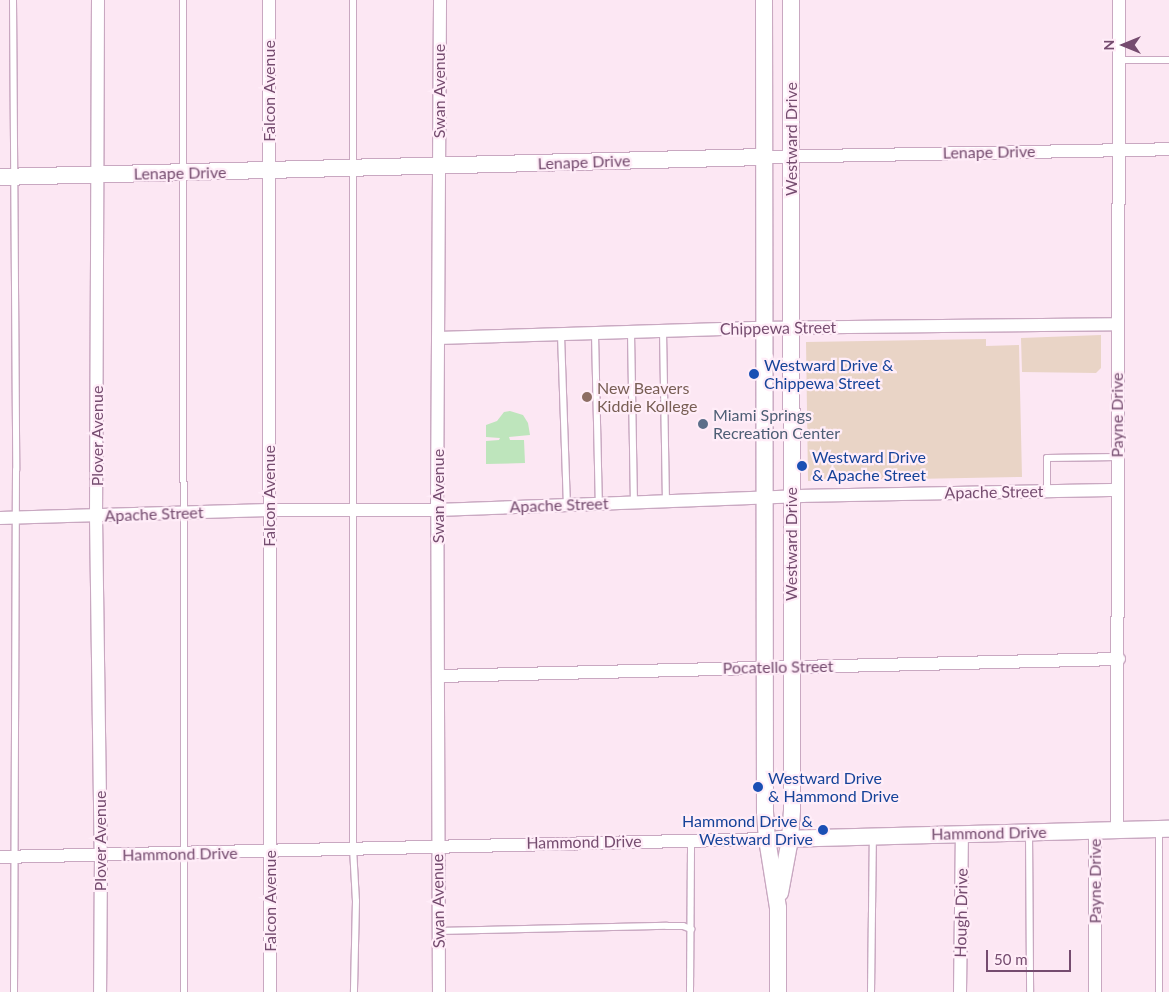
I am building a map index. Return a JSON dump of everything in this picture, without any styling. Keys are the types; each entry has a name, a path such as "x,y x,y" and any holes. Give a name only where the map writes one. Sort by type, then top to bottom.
{"street":[{"name":"Plover Avenue","path":"98,0 96,516 101,856 100,992"},
{"name":"Falcon Avenue","path":"269,0 270,992"},
{"name":"Swan Avenue","path":"439,992 437,510 440,0"},
{"name":"Westward Drive","path":"764,0 767,839 778,908 778,992"},
{"name":"Westward Drive","path":"778,908 790,839 792,809 790,0"},
{"name":"Payne Drive","path":"1117,830 1119,0"},
{"name":"Lenape Drive","path":"7,177 765,157 1169,149"},
{"name":"Chippewa Street","path":"438,338 791,327 1117,324"},
{"name":"Apache Street","path":"0,518 269,510 437,510 791,496 1118,490"},
{"name":"Pocatello Street","path":"438,676 1118,659"},
{"name":"Hammond Drive","path":"0,857 1164,829"},
{"name":"Payne Drive","path":"1095,831 1095,992"},
{"name":"Hough Drive","path":"960,992 962,834"}],"lane":[{"path":"13,0 7,177 15,518 14,992"},
{"path":"183,0 184,992"},
{"path":"353,0 354,848 356,901 354,992"},
{"path":"1118,60 1169,60"},
{"path":"631,332 634,503"},
{"path":"663,332 666,502"},
{"path":"561,334 567,505"},
{"path":"595,334 599,504"},
{"path":"1047,492 1047,458 1118,457"},
{"path":"1158,992 1164,829"},
{"path":"1029,832 1030,992"},
{"path":"871,992 873,837"},
{"path":"690,992 691,840"},
{"path":"438,931 666,926 683,926 691,929"}],"shaded area":[{"path":"1101,335 1101,368 1096,373 1022,372 1021,338"},
{"path":"986,339 986,346 1019,345 1022,477 808,481 806,342"},
{"path":"510,411 523,415 528,423 530,435 509,437 510,440 524,440 525,463 486,464 486,441 499,440 500,438 486,437 486,425 497,421 504,412"}],"place":[{"name":"Westward Drive & Chippewa Street","path":"754,374"},
{"name":"New Beavers Kiddie Kollege","path":"587,397"},
{"name":"Miami Springs Recreation Center","path":"703,424"},
{"name":"Westward Drive & Apache Street","path":"802,466"},
{"name":"Westward Drive & Hammond Drive","path":"758,787"},
{"name":"Hammond Drive & Westward Drive","path":"823,830"}]}
